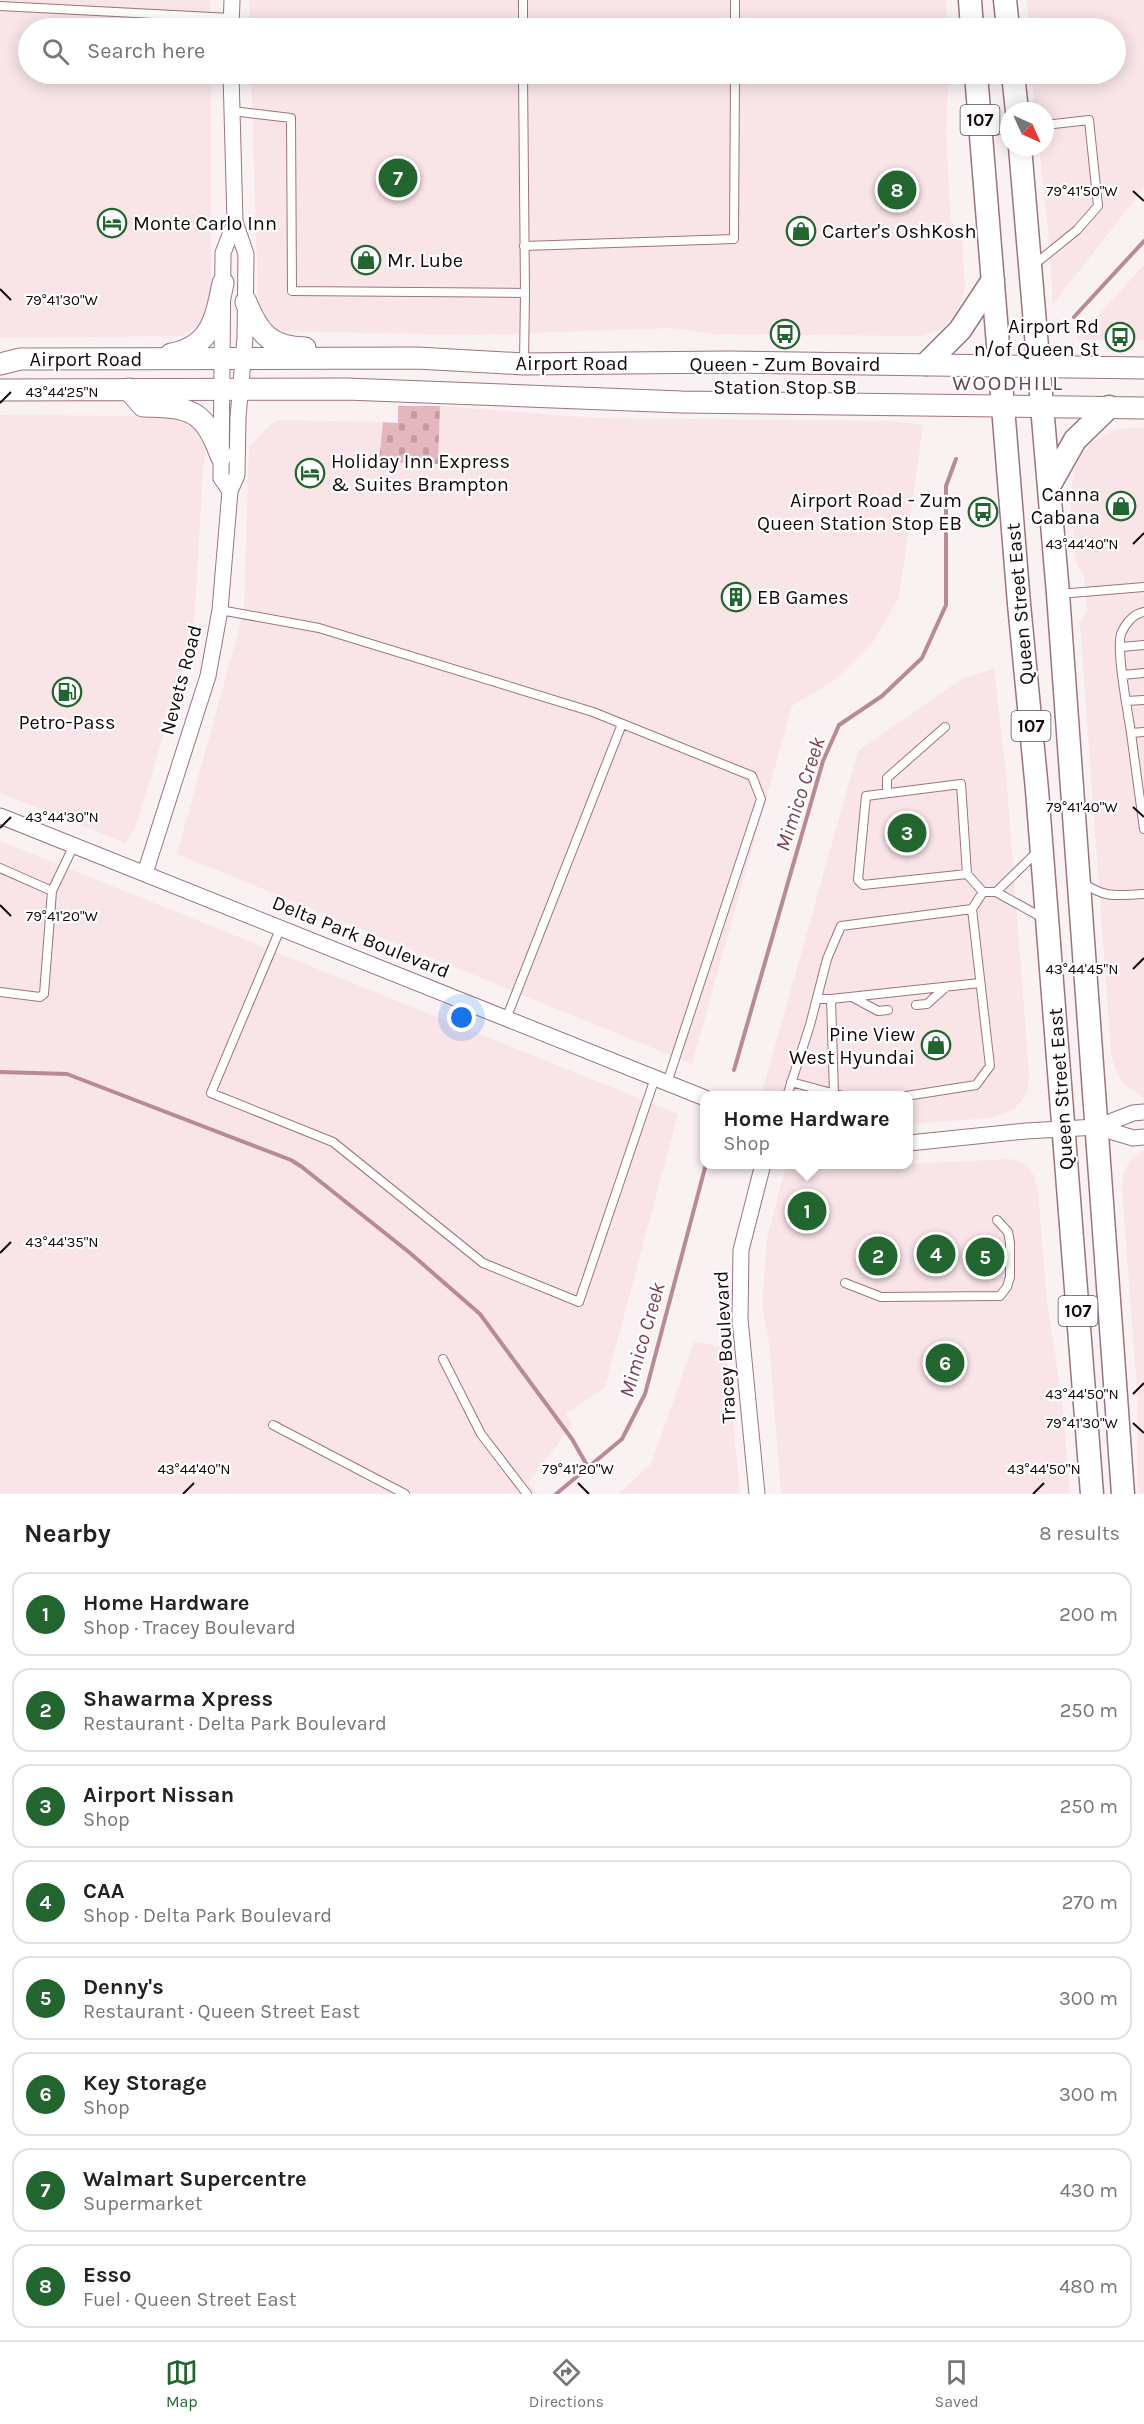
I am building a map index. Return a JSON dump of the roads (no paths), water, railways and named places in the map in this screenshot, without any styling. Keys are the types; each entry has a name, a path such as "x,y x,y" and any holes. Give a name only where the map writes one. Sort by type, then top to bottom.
{"main road":[{"path":"970,0 971,18"},
{"path":"1005,0 1007,18"},
{"name":"Queen Street East","path":"977,84 1042,847 1092,1494"},
{"name":"107","path":"1014,84 1016,102"},
{"name":"Queen Street East","path":"1021,156 1058,594 1123,1494"},
{"path":"926,364 960,330 993,280"},
{"path":"146,359 178,353 199,341 216,318 222,284"},
{"path":"246,302 257,326 269,339 281,345 324,348 342,358"},
{"name":"Airport Road","path":"0,364 20,359 417,358 524,364 729,362 1144,368"},
{"path":"128,389 143,406 171,407 197,416 214,435 221,456"},
{"name":"Airport Road","path":"0,390 346,389 658,402 1144,408"},
{"path":"1049,486 1075,441 1109,407"},
{"path":"1042,847 1053,857 1057,899 1066,907 1080,910"}],"street":[{"path":"231,0 231,18"},
{"path":"231,84 235,222 246,254 244,359 231,389"},
{"path":"231,389 222,358 222,284 223,253 235,222"},
{"name":"Nevets Road","path":"230,491 221,478 221,456 231,389"},
{"name":"Nevets Road","path":"145,873 208,676 220,610 230,491 237,475 231,389"},
{"name":"Delta Park Boulevard","path":"0,816 700,1096"},
{"path":"1097,1127 1133,1113 1144,1112"},
{"path":"913,1143 1097,1127 1133,1138 1144,1137"},
{"name":"Tracey Boulevard","path":"757,1494 740,1319 741,1251 762,1169"}],"lane":[{"path":"523,0 523,18"},
{"path":"735,0 735,18"},
{"path":"0,6 163,18"},
{"path":"523,84 524,364"},
{"path":"525,246 734,239 735,84"},
{"path":"231,111 291,118 292,291 525,293"},
{"path":"1031,267 1077,230 1098,206 1089,120 1054,124"},
{"path":"981,132 1000,130"},
{"path":"1058,594 1144,587"},
{"path":"220,610 319,628 593,712 752,776 761,799 579,1302 483,1263 333,1142 211,1093 281,927"},
{"path":"1144,612 1127,622 1121,635 1126,701 1144,829"},
{"path":"1121,647 1144,645"},
{"path":"1123,675 1144,673"},
{"path":"1126,701 1144,700"},
{"path":"506,1019 622,724"},
{"path":"887,794 886,778 945,728"},
{"path":"1131,733 1144,732"},
{"path":"967,874 863,885 858,880 866,796 961,784 967,874 983,892 996,892 1014,900 1048,921"},
{"path":"0,992 40,997 44,994 52,891 74,845"},
{"path":"996,892 1042,847"},
{"path":"0,868 52,891"},
{"path":"1077,879 1107,896 1144,894"},
{"path":"913,1094 976,1085 990,1066 972,909 983,892"},
{"path":"788,1091 827,959 841,926 972,909"},
{"path":"817,999 980,982"},
{"path":"916,1005 927,1004 947,986"},
{"path":"852,997 878,1011 888,1010"},
{"path":"831,999 834,1091"},
{"path":"791,1082 826,1091"},
{"path":"845,1283 881,1297 1000,1296 1007,1287 1010,1277 1010,1243 1008,1232 996,1220"},
{"path":"443,1359 481,1434 527,1494"},
{"path":"273,1425 405,1494"}],"waterway":[{"name":"Mimico Creek","path":"1074,317 1144,241"},
{"name":"Mimico Creek","path":"734,1070 823,761 839,725 882,696 922,658 946,605 946,486 956,459"},
{"path":"0,1072 67,1074 291,1160 302,1167 410,1253 480,1314 572,1439 588,1467"},
{"name":"Mimico Creek","path":"556,1494 622,1439 645,1394 705,1169"}],"place":[{"name":"Walmart Supercentre","path":"398,178"},
{"name":"Esso","path":"897,190"},
{"name":"Monte Carlo Inn","path":"112,223"},
{"name":"Carter's OshKosh","path":"801,231"},
{"name":"Mr. Lube","path":"366,260"},
{"name":"Queen - Zum Bovaird Station Stop SB","path":"785,334"},
{"name":"Airport Rd n/of Queen St","path":"1120,337"},
{"name":"Holiday Inn Express & Suites Brampton","path":"310,473"},
{"name":"Canna Cabana","path":"1121,506"},
{"name":"Airport Road - Zum Queen Station Stop EB","path":"983,512"},
{"name":"EB Games","path":"736,597"},
{"name":"Petro-Pass","path":"67,692"},
{"name":"Airport Nissan","path":"907,833"},
{"name":"Pine View West Hyundai","path":"936,1045"},
{"name":"Home Hardware","path":"807,1211"},
{"name":"CAA","path":"936,1254"},
{"name":"Shawarma Xpress","path":"878,1256"},
{"name":"Denny's","path":"985,1257"},
{"name":"Key Storage","path":"945,1363"}],"district":[{"name":"WOODHILL","path":"1008,383"}]}
